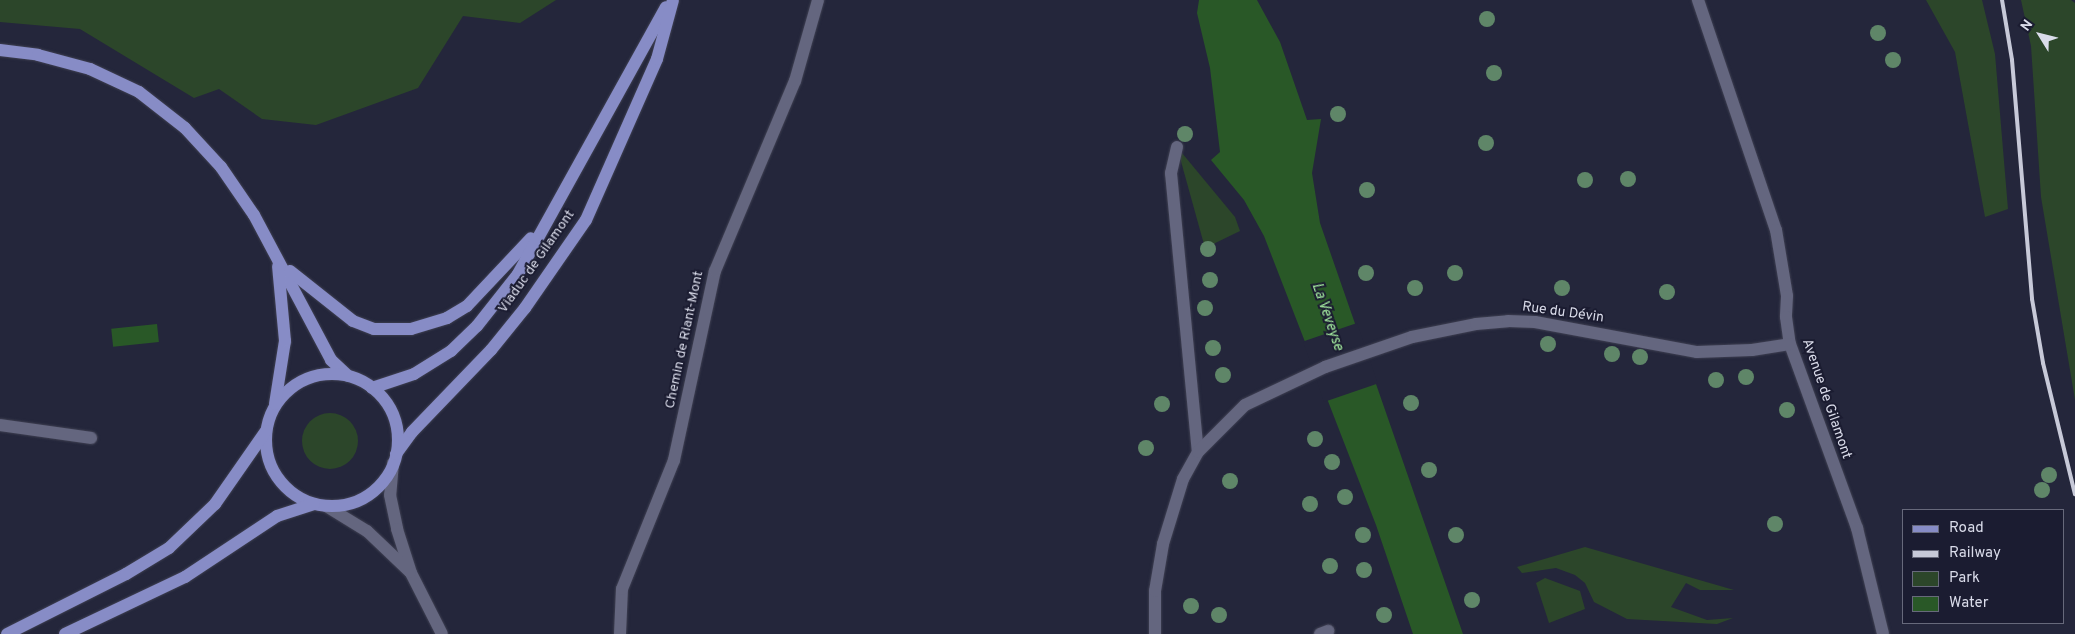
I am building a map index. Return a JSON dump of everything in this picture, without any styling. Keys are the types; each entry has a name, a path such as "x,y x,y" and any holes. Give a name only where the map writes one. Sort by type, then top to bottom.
{"main road":[{"name":"Viaduc de Gilamont","path":"372,388 414,374 458,344 518,274 545,221 671,0"},
{"name":"Viaduc de Gilamont","path":"394,459 412,432 491,350 526,308 586,220 657,59 671,0"},
{"path":"0,50 38,55 90,69 139,92 185,128 221,167 283,265 327,354 348,376 372,388 391,411 397,430 394,459 380,485 365,497 351,503 320,505 277,516 193,572 66,634"},
{"path":"283,265 353,321 374,329 411,329 447,318 467,306 501,273 545,221"},
{"path":"7,634 126,574 169,548 215,504 267,428 274,409 285,341 281,275 274,251"},
{"path":"274,409 289,390 305,380 322,375 348,376"},
{"path":"267,428 268,458 277,477 290,491 320,505"}],"street":[{"name":"Chemin de Riant-Mont","path":"620,634 622,589 674,460 715,271 795,81 818,0"},
{"name":"Avenue de Gilamont","path":"1698,0 1776,230 1787,296 1786,317 1790,344 1857,528 1883,634"},
{"path":"1177,148 1171,173 1198,452"},
{"name":"Rue du Dévin","path":"1154,634 1155,591 1167,528 1182,479 1198,452 1245,405 1281,388 1358,353 1412,337 1476,324 1508,321 1535,322 1696,352 1752,350 1790,344"},
{"path":"0,424 91,438"},
{"path":"394,459 393,512 411,573 442,634"},
{"path":"320,505 367,531 411,573"}],"green space":[{"path":"0,0 556,0 520,23 463,16 418,88 316,125 262,119 219,89 194,98 80,29 0,22"},
{"path":"1926,0 1982,0 1995,54 2008,209 1985,217 1955,52"},
{"path":"2021,0 2071,0 2075,3 2075,400 2041,197 2031,46"},
{"path":"1177,147 1235,217 1240,231 1205,248"},
{"path":"330,413 341,415 350,421 356,430 358,441 356,452 350,461 341,467 330,469 319,467 310,461 304,452 302,441 304,430 310,421 319,415"},
{"path":"1585,547 1734,590 1700,590 1686,583 1671,607 1707,620 1733,618 1717,624 1627,619 1594,602 1585,583 1575,575 1556,568 1522,573 1517,567"},
{"path":"1545,578 1580,591 1585,609 1549,623 1536,583"}],"water":[{"name":"La Veveyse","path":"1199,0 1257,0 1280,42 1307,120 1321,119 1312,173 1320,223 1463,634 1413,634 1376,525 1264,236 1244,200 1211,160 1220,152 1210,68 1197,13"},
{"path":"157,324 159,342 113,347 111,329"}],"pier":[{"path":"1357,323 1378,384 1324,402 1303,342"}],"railway":[{"path":"2002,0 2012,60 2032,299 2043,363 2075,494"}]}
